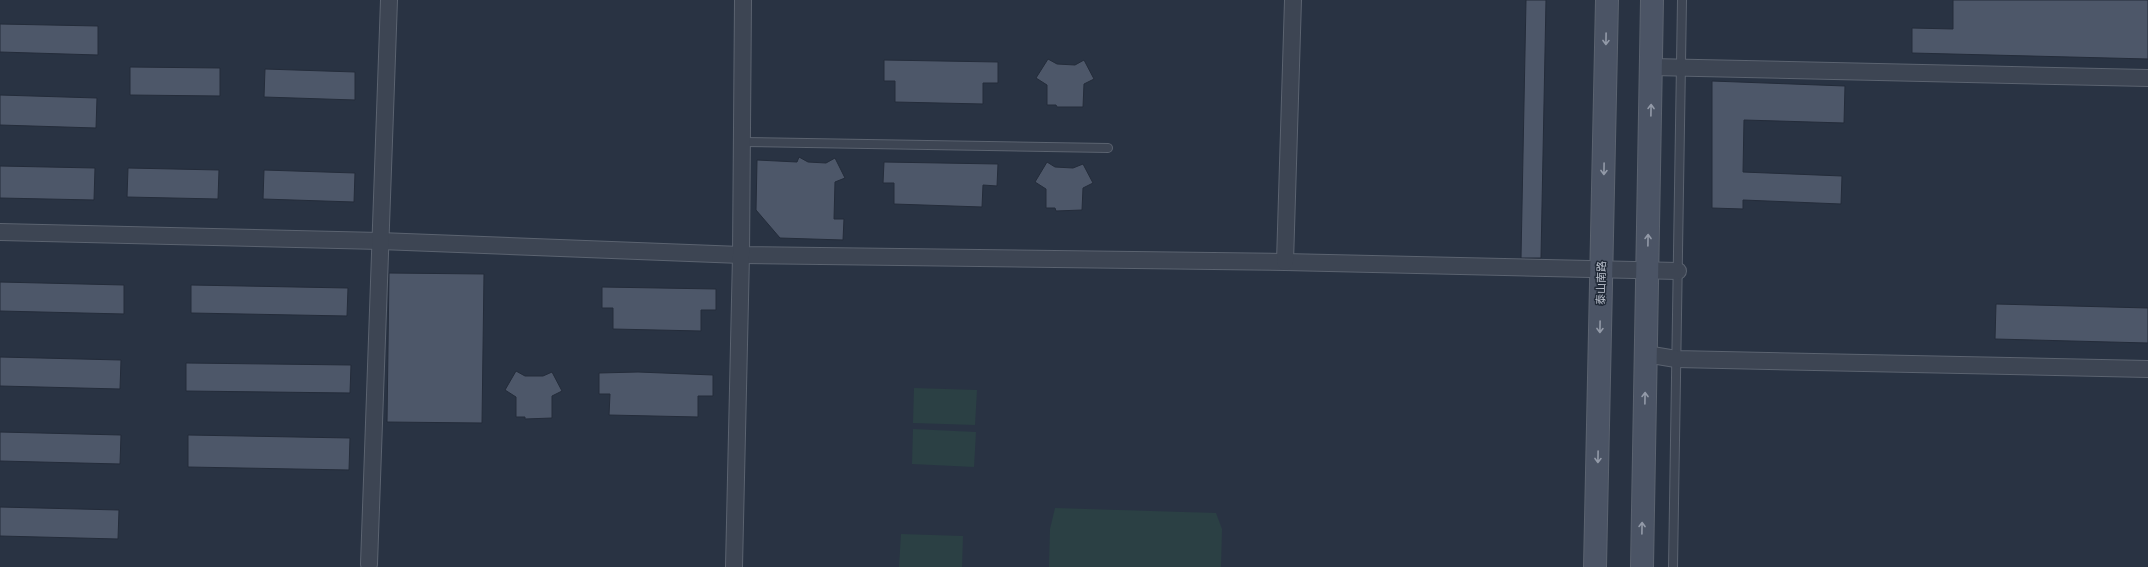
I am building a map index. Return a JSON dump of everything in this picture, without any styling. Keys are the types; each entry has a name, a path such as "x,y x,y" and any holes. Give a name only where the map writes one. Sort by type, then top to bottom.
{"street":[{"path":"369,564 389,0"},
{"path":"734,567 741,255 743,0"},
{"path":"1286,262 1293,0"},
{"name":"泰山南路","path":"1595,567 1607,0"},
{"path":"1642,567 1652,0"},
{"path":"1652,67 1680,66 2148,78"},
{"path":"0,232 380,241 741,255 1286,262 1678,271"},
{"path":"1646,354 1676,359 2148,369"}],"lane":[{"path":"1673,567 1682,0"},
{"path":"742,142 1108,148"}],"green space":[{"path":"914,388 977,390 975,425 913,423"},
{"path":"913,429 976,432 974,467 912,464"},
{"path":"1055,508 1216,513 1222,529 1221,567 1049,567 1050,529"},
{"path":"901,534 963,536 962,567 899,567"}],"building":[{"path":"1526,0 1546,0 1541,258 1521,258"},
{"path":"1953,0 2148,0 2148,59 1912,53 1912,28 1953,29"},
{"path":"0,24 98,26 98,55 0,52"},
{"path":"1048,59 1057,64 1075,65 1084,60 1094,79 1084,84 1083,107 1057,107 1056,105 1047,105 1047,85 1036,78"},
{"path":"884,60 998,62 998,83 983,83 983,104 895,102 895,81 884,81"},
{"path":"130,67 220,68 220,96 130,95"},
{"path":"265,69 355,72 355,100 264,97"},
{"path":"1712,81 1845,86 1844,123 1744,120 1743,172 1842,176 1841,204 1743,200 1743,209 1712,208"},
{"path":"0,95 97,98 96,128 0,125"},
{"path":"799,157 808,162 826,163 835,158 845,178 835,182 834,219 844,219 843,240 780,238 756,210 757,160 797,162"},
{"path":"884,162 998,164 997,186 983,185 982,207 894,204 894,183 883,183"},
{"path":"1047,162 1055,167 1073,168 1083,164 1093,183 1083,188 1082,210 1056,211 1055,208 1046,208 1046,189 1035,182"},
{"path":"0,166 95,168 94,200 0,198"},
{"path":"128,168 219,170 218,199 127,197"},
{"path":"264,170 355,173 354,202 263,199"},
{"path":"389,273 484,274 482,423 387,422"},
{"path":"0,282 124,285 124,314 0,311"},
{"path":"191,285 348,288 347,316 191,313"},
{"path":"602,287 716,289 716,310 701,310 701,331 613,329 613,308 602,308"},
{"path":"1996,304 2148,308 2148,343 1995,339"},
{"path":"0,357 121,360 120,389 0,386"},
{"path":"186,363 351,365 350,393 186,391"},
{"path":"516,371 525,376 543,376 552,372 562,391 552,396 552,418 525,419 525,417 516,417 516,397 505,390"},
{"path":"638,372 713,375 713,396 698,396 698,417 609,415 610,394 599,394 599,373"},
{"path":"0,432 121,435 120,464 0,461"},
{"path":"188,435 350,438 349,470 188,467"},
{"path":"0,507 119,510 118,539 0,536"}]}
